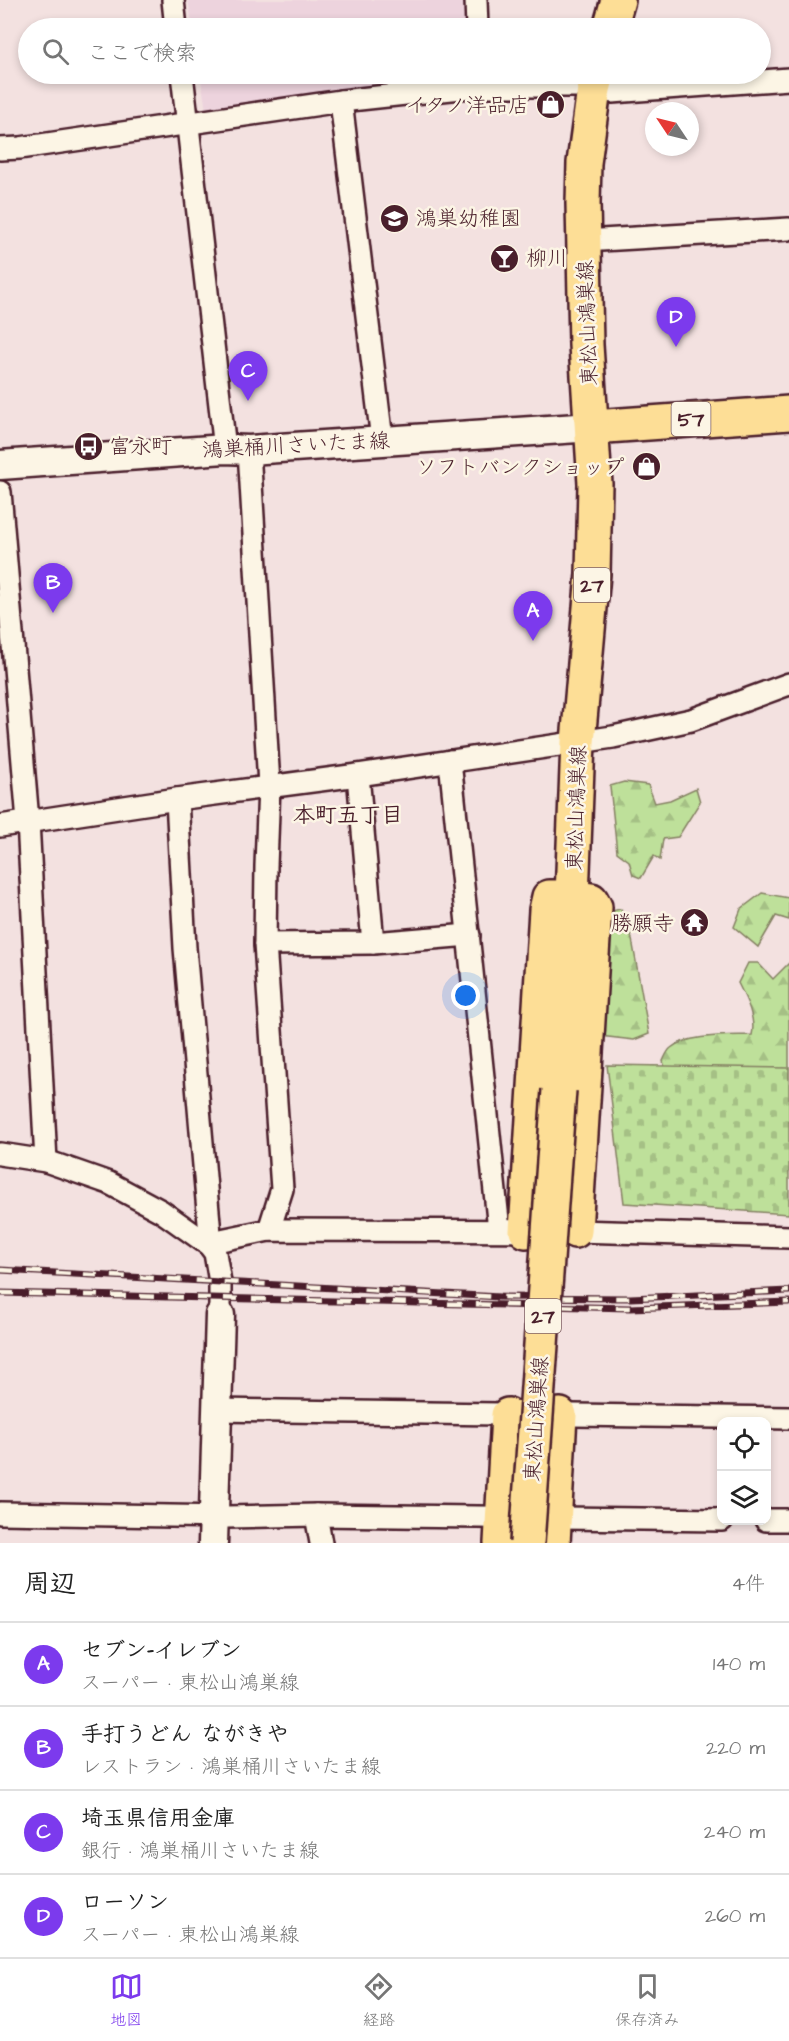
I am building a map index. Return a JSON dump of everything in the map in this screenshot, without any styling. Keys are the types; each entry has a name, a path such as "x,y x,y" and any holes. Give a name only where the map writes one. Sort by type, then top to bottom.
{"main road":[{"path":"613,18 618,0"},
{"name":"東松山鴻巣線","path":"527,1543 572,897 578,742 593,574 595,484 586,345 584,163 596,84"},
{"name":"57","path":"592,427 789,413"},
{"name":"鴻巣桶川さいたま線","path":"0,465 592,427"},
{"path":"512,1231 549,897 591,900 595,907 575,1230"},
{"path":"214,1530 220,1315"},
{"path":"502,1531 508,1415"},
{"path":"554,1530 560,1415"}],"street":[{"path":"173,0 176,18"},
{"path":"476,0 477,18"},
{"path":"771,80 789,79"},
{"path":"183,84 237,449 269,785 265,944 282,1189 268,1230"},
{"path":"0,149 452,84"},
{"path":"544,84 577,86 585,84"},
{"path":"600,84 612,92 721,84"},
{"path":"340,101 382,440"},
{"path":"584,241 789,230"},
{"path":"0,492 28,821 46,1161"},
{"path":"0,826 269,785 358,775 613,737 691,720 789,684"},
{"path":"450,761 469,935 512,1231"},
{"path":"358,775 374,943"},
{"path":"177,799 185,948 210,1234 209,1245"},
{"path":"265,944 374,943 469,935"},
{"path":"0,1154 46,1161 109,1183 162,1211 209,1245 215,1253 220,1282 220,1315"},
{"path":"209,1245 221,1240 268,1230 575,1230 789,1237"},
{"path":"217,1410 789,1418"},
{"path":"0,1513 214,1530 316,1515 502,1531 717,1520"},
{"path":"316,1515 321,1543"},
{"path":"771,1520 789,1520"}],"shaded area":[{"path":"188,0 464,0 465,18 191,18"},
{"path":"202,84 428,84 206,110"}],"green space":[{"path":"624,782 648,785 655,803 670,800 696,788 700,802 678,837 663,839 660,860 654,856 641,878 633,875 629,861 617,852 610,786"},
{"path":"762,893 789,898 789,920 776,916 758,947 734,927 741,909"},
{"path":"620,909 628,917 649,1034 634,1040 600,1036 608,912"},
{"path":"748,963 758,963 773,979 789,963 789,1079 668,1078 663,1061 670,1049 678,1043 698,1038 752,1035 753,1022 738,983"},
{"path":"607,1065 789,1068 789,1214 624,1203"}],"railway":[{"path":"0,1270 500,1297 630,1298 789,1291"},
{"path":"0,1293 630,1308 789,1302"}],"place":[{"name":"イタノ洋品店","path":"550,105"},
{"name":"鴻巣幼稚園","path":"395,218"},
{"name":"柳川","path":"505,258"},
{"name":"ローソン","path":"676,347"},
{"name":"埼玉県信用金庫","path":"248,401"},
{"name":"富永町","path":"88,446"},
{"name":"ソフトバンクショップ","path":"646,467"},
{"name":"手打うどん ながきや","path":"53,613"},
{"name":"セブン-イレブン","path":"533,641"},
{"name":"勝願寺","path":"695,923"}],"district":[{"name":"本町五丁目","path":"348,814"}]}
